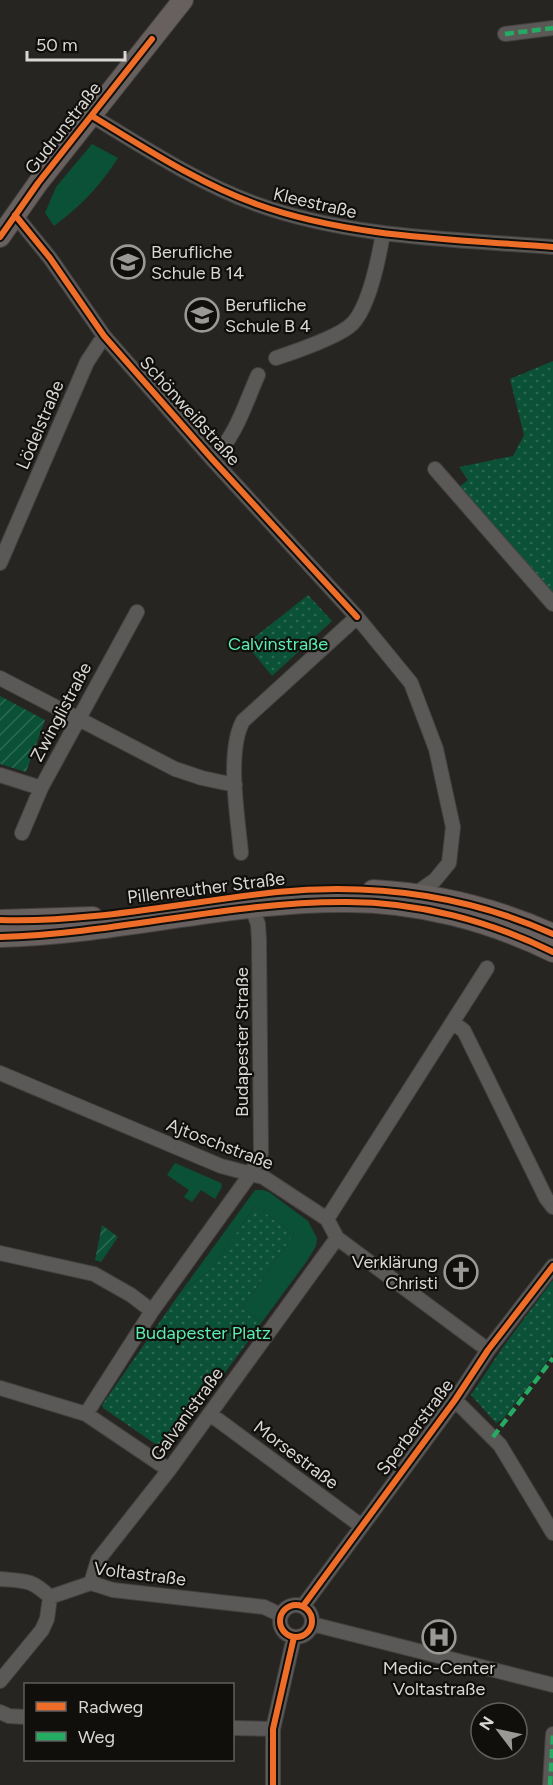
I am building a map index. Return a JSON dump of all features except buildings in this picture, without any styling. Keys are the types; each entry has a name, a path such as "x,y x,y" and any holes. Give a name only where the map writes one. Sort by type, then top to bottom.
{"main road":[{"name":"Gudrunstraße","path":"0,237 183,0"},
{"name":"Pillenreuther Straße","path":"0,920 89,917 303,891 347,889 416,894 483,909 522,921 553,934"},
{"name":"Pillenreuther Straße","path":"0,937 69,933 252,908 333,902 384,904 468,920 517,936 553,952"}],"street":[{"path":"505,34 553,28"},
{"name":"Kleestraße","path":"92,116 193,176 258,205 308,219 383,232 553,247"},
{"name":"Schönweißstraße","path":"15,215 50,258 104,336 212,459 357,617 411,683 436,749 453,827 449,863 435,880 416,894"},
{"path":"276,358 320,342 351,325 361,311 378,265 383,232"},
{"name":"Lödelstraße","path":"0,563 87,362 104,336"},
{"path":"212,459 225,447 258,375"},
{"path":"435,469 553,604"},
{"name":"Zwinglistraße","path":"22,832 41,788 137,612"},
{"path":"241,853 235,785 236,737 243,721 357,617"},
{"path":"0,678 175,769 235,785"},
{"path":"0,775 41,788"},
{"name":"Budapester Straße","path":"250,1175 261,1153 259,940 258,924 252,908"},
{"path":"327,1219 487,968"},
{"path":"453,1022 464,1031 546,1198 553,1207"},
{"name":"Ajtoschstraße","path":"0,1073 221,1166 263,1177 327,1219 337,1238 488,1350"},
{"path":"86,1414 152,1311 250,1175"},
{"name":"Galvanistraße","path":"91,1583 98,1560 169,1470 337,1238"},
{"path":"0,1252 94,1274 131,1295 152,1311"},
{"name":"Sperberstraße","path":"303,1605 360,1525 455,1400 488,1350 553,1266"},
{"path":"0,1388 86,1414 169,1470"},
{"path":"455,1400 500,1445 553,1533"},
{"name":"Morsestraße","path":"210,1414 360,1525"},
{"path":"0,1579 37,1584 50,1597 47,1618 42,1630 0,1681"},
{"name":"Voltastraße","path":"50,1597 91,1583 112,1590 264,1607 281,1615"},
{"path":"295,1604 303,1605 312,1615 312,1624 303,1636 294,1637 280,1624 281,1615 286,1608 295,1604"},
{"path":"312,1624 553,1685"},
{"path":"273,1785 273,1730 294,1637"},
{"path":"0,1713 24,1717"},
{"path":"234,1728 273,1730"},
{"path":"550,1785 553,1734"}],"green space":[{"path":"92,144 118,158 89,195 54,226 45,213 56,187"},
{"path":"553,361 553,593 459,487 468,480 459,467 513,456 524,435 510,379"},
{"name":"Calvinstraße","path":"308,595 332,621 272,676 246,644"},
{"path":"0,696 45,720 26,772 0,764"},
{"path":"175,1163 221,1183 222,1187 215,1199 201,1190 192,1202 184,1197 189,1190 167,1175"},
{"path":"255,1190 269,1192 308,1221 317,1238 316,1246 307,1261 262,1322 242,1308 294,1234 255,1206 211,1270 180,1293"},
{"name":"Budapester Platz","path":"255,1206 294,1234 242,1308 262,1322 169,1449 164,1450 103,1408 102,1405 180,1293 211,1270"},
{"path":"102,1225 118,1237 101,1262 95,1260"},
{"path":"553,1280 553,1354 503,1419 496,1423 471,1395 503,1347"}],"marked path":[{"path":"505,34 553,28"},
{"path":"493,1437 553,1358"},
{"path":"550,1785 553,1734"}],"cycle path":[{"path":"0,237 38,183 152,39"},
{"path":"92,116 213,186 234,196 292,215 328,224 403,235 553,247"},
{"path":"15,215 50,258 104,336 212,459 357,617"},
{"path":"0,920 104,915 277,892 348,889 418,895 452,901 520,921 553,934"},
{"path":"0,937 44,935 260,907 347,902 400,905 453,915 504,931 553,952"},
{"path":"303,1606 455,1400 488,1350 553,1266"},
{"path":"296,1605 307,1610 312,1621 307,1632 296,1637 285,1632 280,1621 285,1610 296,1605"},
{"path":"273,1785 273,1729 294,1637"}],"place":[{"name":"Berufliche Schule B 14","path":"128,262"},
{"name":"Berufliche Schule B 4","path":"202,315"},
{"name":"Verklärung Christi","path":"461,1272"},
{"name":"Medic-Center Voltastraße","path":"439,1637"}]}
